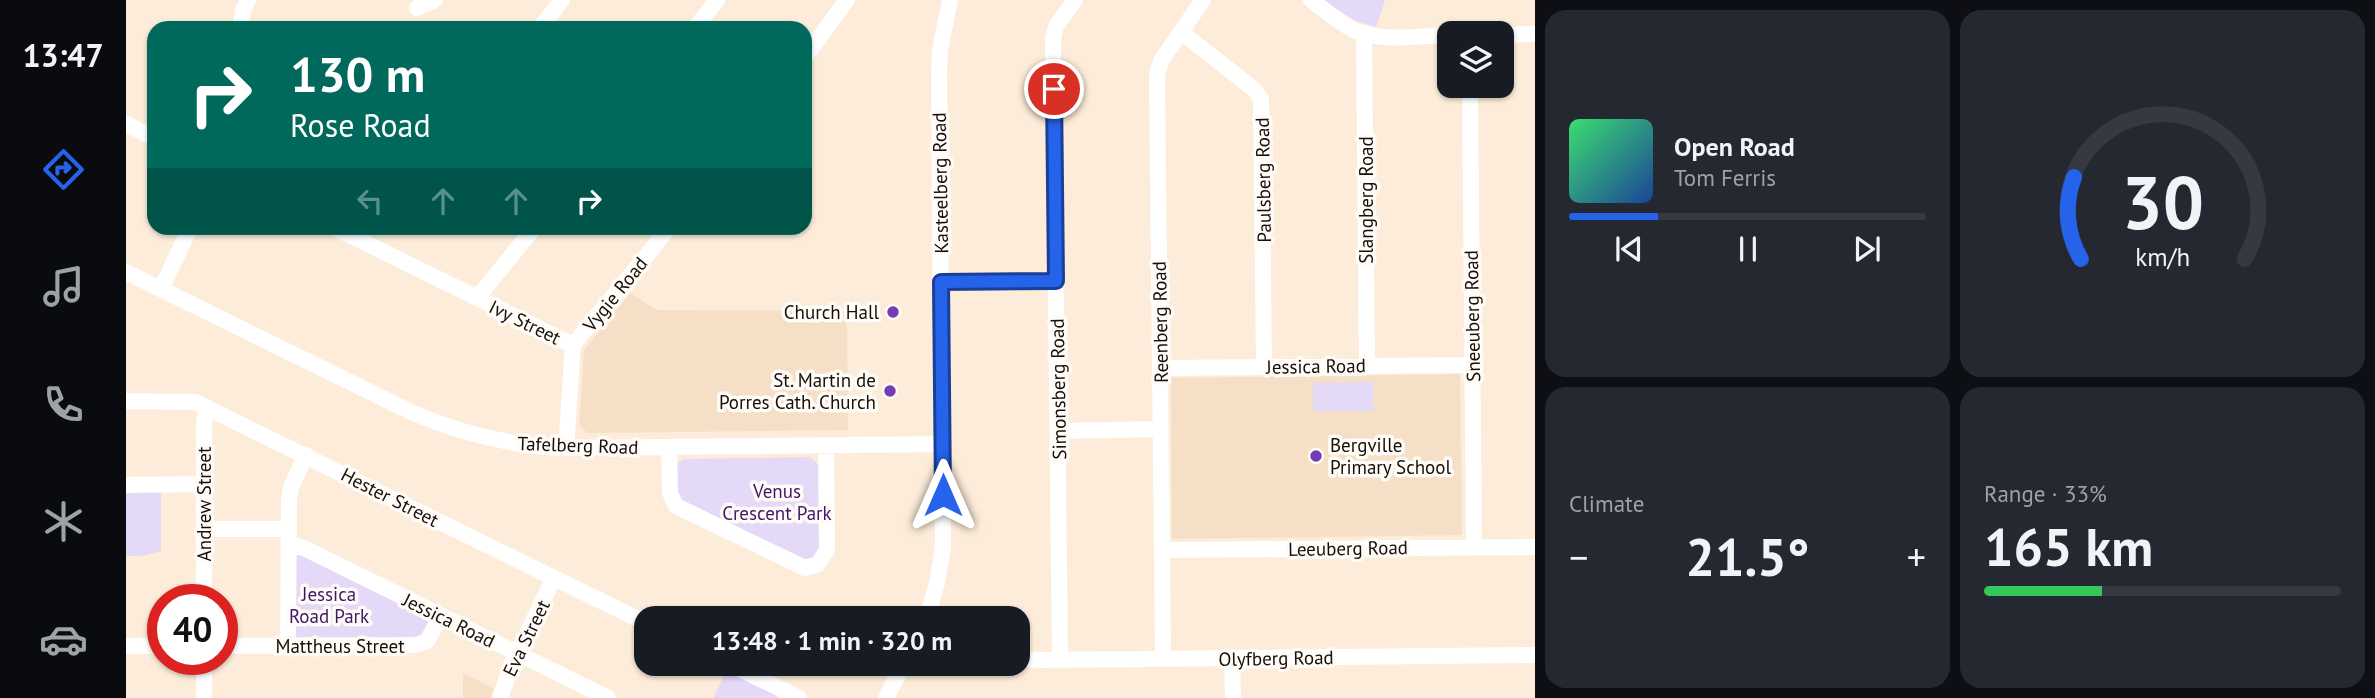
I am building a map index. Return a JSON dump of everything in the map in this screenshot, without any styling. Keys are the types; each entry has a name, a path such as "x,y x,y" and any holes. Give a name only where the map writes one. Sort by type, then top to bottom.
{"street":[{"path":"242,21 243,10 248,0"},
{"path":"417,8 435,0"},
{"path":"546,21 562,0"},
{"path":"700,21 717,0"},
{"path":"812,48 847,0"},
{"name":"Kasteelberg Road","path":"930,606 943,547 939,75 940,50 950,0"},
{"name":"Simonsberg Road","path":"1060,659 1053,35 1056,26 1075,0"},
{"name":"Reenberg Road","path":"1163,658 1157,75 1161,61 1203,0"},
{"path":"1311,0 1345,25 1364,33 1386,36 1437,35"},
{"name":"Paulsberg Road","path":"1181,32 1255,90 1261,99 1264,367"},
{"name":"Slangberg Road","path":"1364,33 1367,366"},
{"path":"1514,35 1535,34"},
{"name":"Sneeuberg Road","path":"1470,98 1474,547"},
{"path":"126,124 147,134"},
{"path":"161,289 187,235"},
{"name":"Ivy Street","path":"349,235 573,345"},
{"path":"477,298 528,235"},
{"name":"Vygie Road","path":"566,448 573,345 663,235"},
{"name":"Tafelberg Road","path":"126,272 438,423 506,442 566,448 942,444"},
{"path":"941,282 1056,281"},
{"name":"Jessica Road","path":"1160,368 1472,365"},
{"name":"Hester Street","path":"126,401 188,401 206,407 634,617"},
{"name":"Andrew Street","path":"204,584 206,407"},
{"path":"1058,431 1161,429"},
{"path":"669,447 670,494 676,506 804,568 818,564 827,550 826,445"},
{"path":"288,646 289,493 306,455"},
{"path":"126,485 204,484"},
{"path":"204,528 289,536"},
{"name":"Jessica Road","path":"289,536 304,548 608,698"},
{"name":"Leeuberg Road","path":"1162,550 1535,547"},
{"name":"Eva Street","path":"500,698 554,578"},
{"name":"Mattheus Street","path":"238,646 423,644 430,638 441,616"},
{"path":"126,646 147,646"},
{"name":"Olyfberg Road","path":"1030,658 1535,655"},
{"path":"1232,658 1233,698"},
{"path":"204,675 204,698"},
{"path":"752,676 790,696"},
{"path":"886,698 897,676"}],"shaded area":[{"path":"630,293 657,310 847,311 848,430 587,433 579,424 584,350"},
{"name":"Bergville Primary School","path":"1460,374 1462,535 1172,539 1171,378"},
{"path":"463,673 493,688 491,698 463,698"}],"green space":[{"path":"1323,0 1385,0 1376,27 1354,20"},
{"path":"1373,382 1373,411 1313,411 1313,383"},
{"name":"Venus Crescent Park","path":"810,457 822,468 822,550 809,563 677,499 674,466 684,459"},
{"path":"126,489 161,489 161,551 142,556 126,556"},
{"name":"Jessica Road Park","path":"301,553 430,618 432,622 422,640 297,638 296,556"},
{"path":"724,676 743,676 776,694 777,698 713,698"}],"place":[{"name":"Church Hall","path":"893,312"},
{"name":"St. Martin de Porres Cath. Church","path":"890,391"},
{"name":"Bergville Primary School","path":"1316,456"}],"route":[{"path":"943,495 941,282 1056,281 1054,89"}]}
